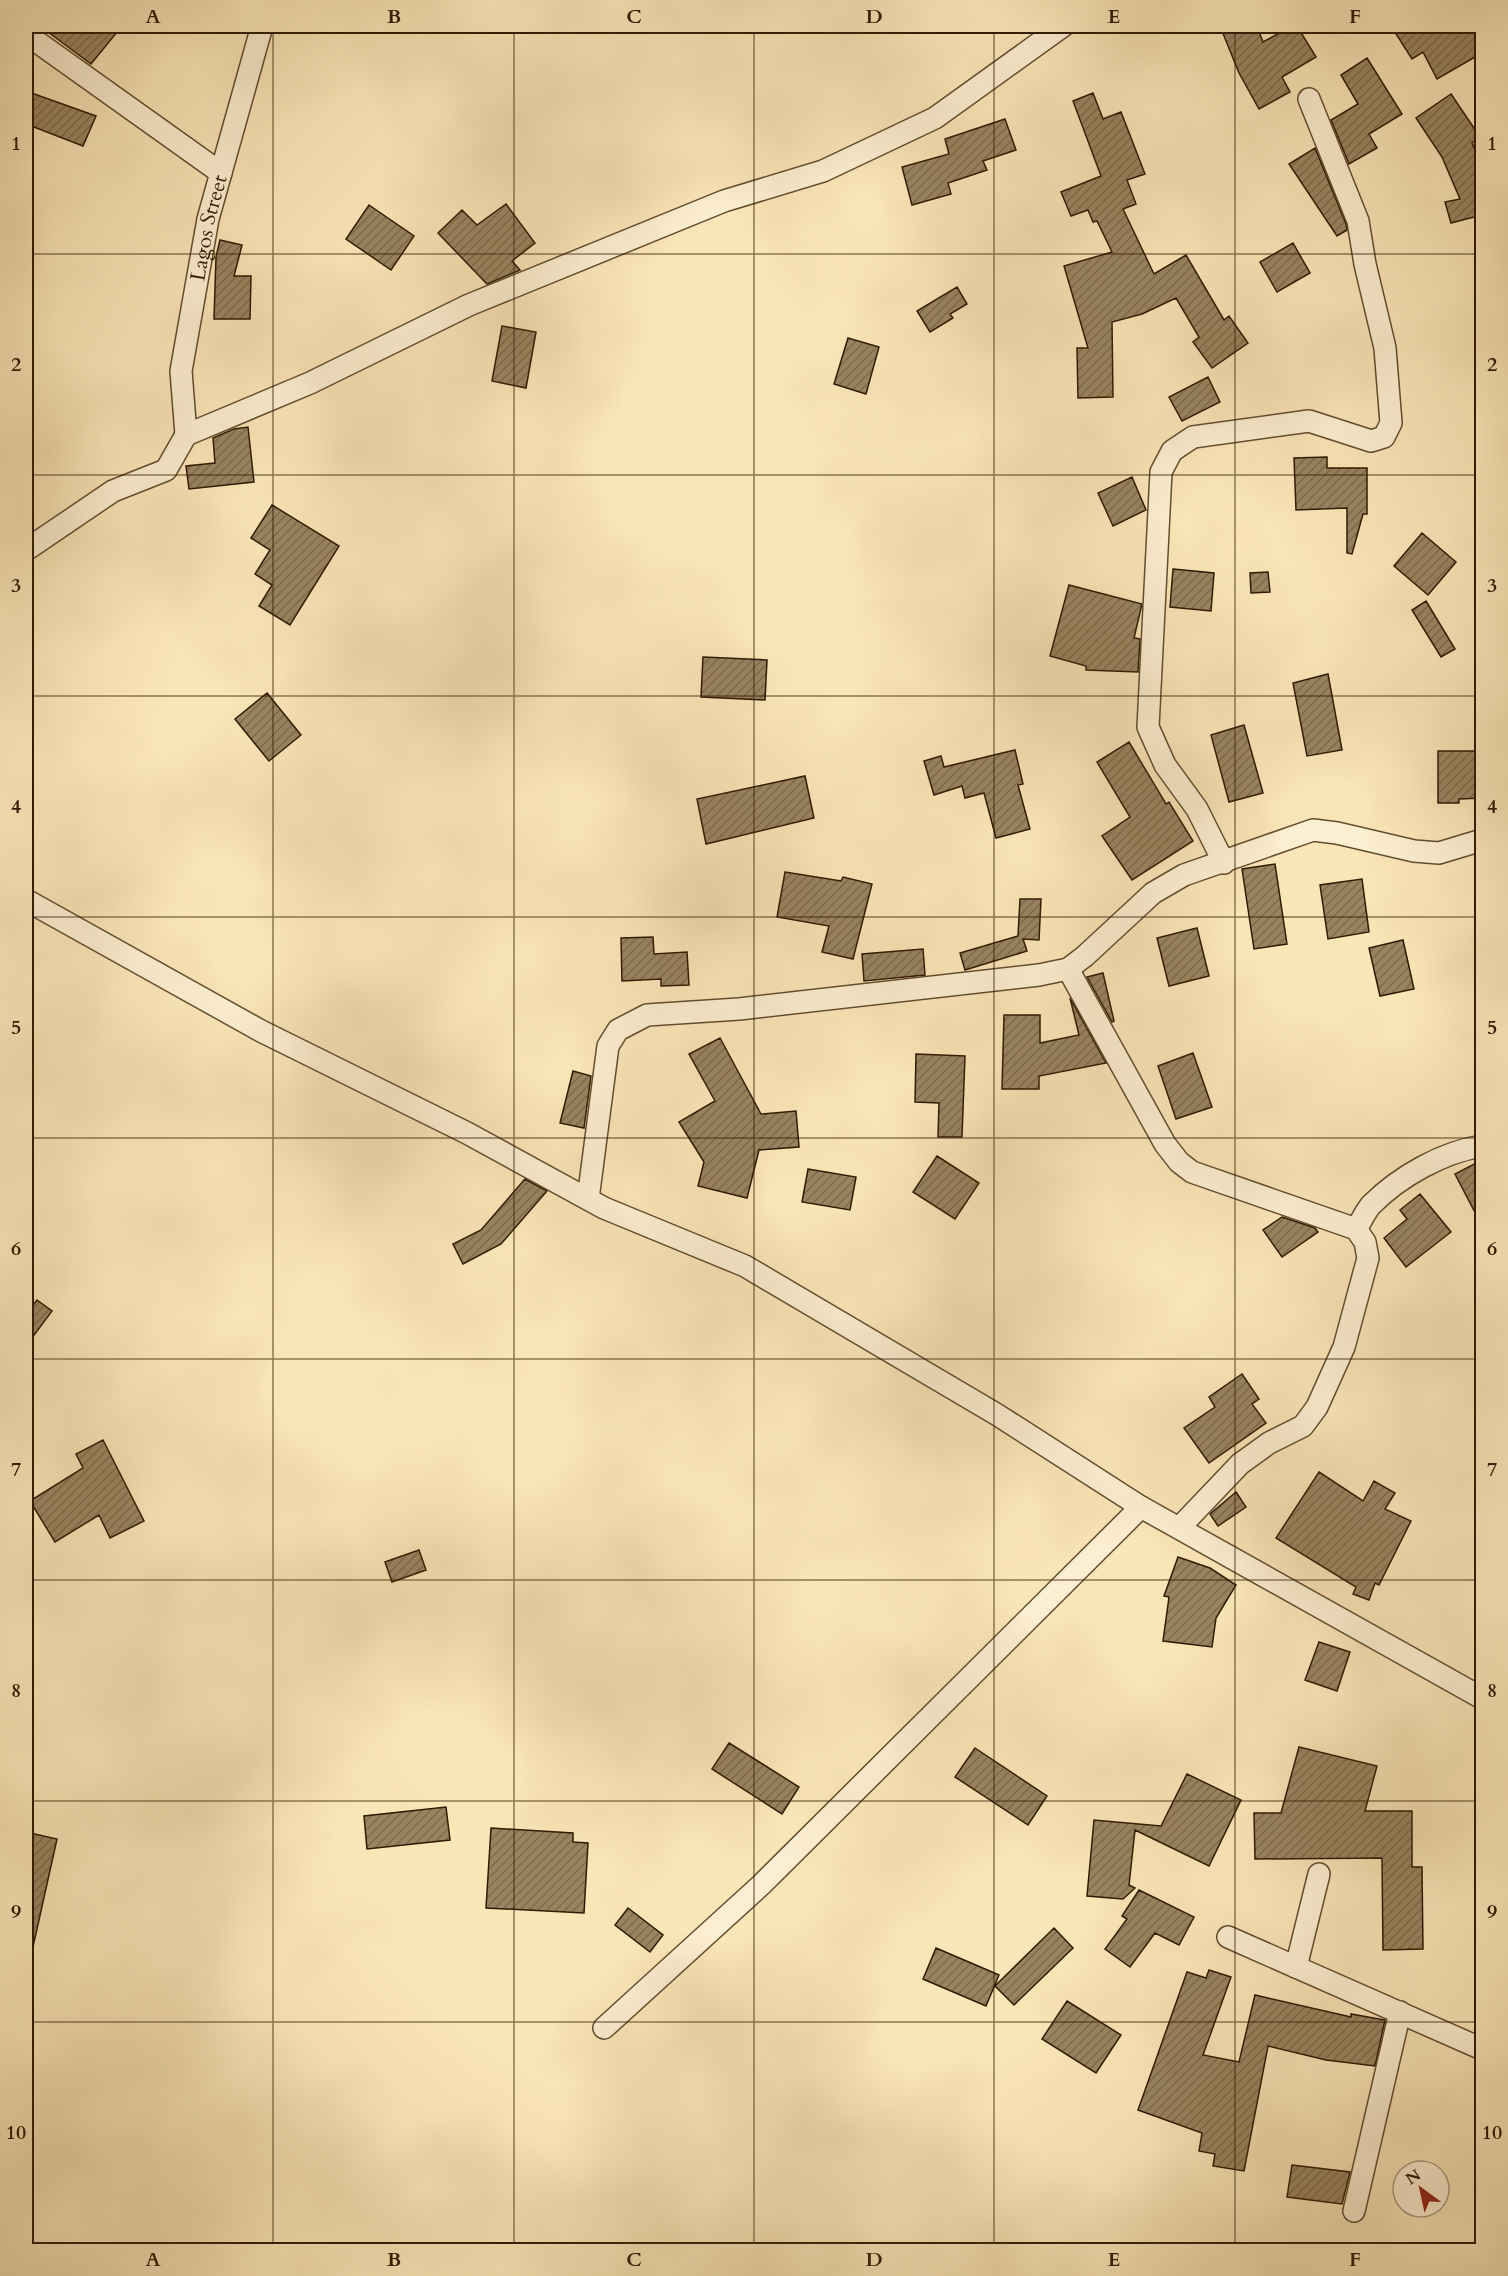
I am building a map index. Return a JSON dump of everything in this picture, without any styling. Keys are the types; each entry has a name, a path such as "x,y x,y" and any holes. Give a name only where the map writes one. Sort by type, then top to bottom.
{"street":[{"name":"Lagos Street","path":"186,435 181,371 208,219 262,26"},
{"path":"26,550 113,491 166,470 186,435 310,382 469,305 724,201 833,166 935,118 1063,26"},
{"path":"26,34 220,173"},
{"path":"1224,863 1197,809 1165,765 1148,727 1161,472 1172,452 1194,437 1309,421 1371,441 1384,437 1391,423 1385,348 1365,264 1358,221 1309,99"},
{"path":"588,1200 609,1047 618,1030 647,1015 751,1008 1039,975 1068,969 1153,893 1184,875 1224,863 1313,830 1337,833 1414,851 1438,853 1482,840"},
{"path":"26,900 261,1031 467,1132 588,1200 745,1266 996,1414 1141,1507 1482,1698"},
{"path":"1068,969 1165,1144 1179,1162 1192,1172 1356,1229 1365,1242 1368,1258 1344,1347 1317,1407 1303,1426 1269,1443 1240,1464 1180,1527"},
{"path":"1356,1229 1370,1207 1396,1184 1456,1150 1482,1146"},
{"path":"604,2028 761,1885 1141,1507"},
{"path":"1296,1967 1319,1874"},
{"path":"1228,1937 1482,2049"},
{"path":"1354,2211 1400,2012"}],"building":[{"path":"40,26 122,26 91,64"},
{"path":"1220,26 1257,26 1263,42 1292,26 1297,26 1316,57 1282,77 1290,92 1259,109 1239,73"},
{"path":"1391,26 1482,26 1482,53 1437,79 1423,52 1412,59"},
{"path":"1367,58 1402,114 1369,134 1377,148 1349,164 1331,120 1358,104 1341,75"},
{"path":"26,91 96,116 83,146 26,124"},
{"path":"1093,93 1103,119 1121,112 1145,174 1127,180 1136,204 1123,209 1154,274 1186,255 1224,320 1229,316 1248,343 1212,368 1193,342 1199,337 1176,298 1142,314 1112,322 1113,397 1078,398 1077,348 1088,348 1064,266 1112,252 1097,221 1093,222 1088,210 1071,216 1061,192 1101,176 1073,101"},
{"path":"1451,94 1480,137 1472,143 1482,166 1482,215 1451,223 1445,202 1460,199 1442,157 1416,118"},
{"path":"1005,119 1016,150 983,161 987,170 948,183 951,194 912,205 902,167 949,154 945,139"},
{"path":"1315,148 1346,224 1347,230 1337,236 1289,164"},
{"path":"506,204 535,243 512,261 520,270 487,284 438,233 462,210 477,225"},
{"path":"369,205 414,236 391,270 346,239"},
{"path":"220,240 242,245 234,276 251,276 250,319 214,319 216,257"},
{"path":"1293,243 1310,273 1277,292 1260,262"},
{"path":"957,287 967,304 950,314 953,318 930,332 917,311"},
{"path":"502,326 536,332 526,388 492,381"},
{"path":"848,338 879,347 866,394 834,384"},
{"path":"1208,377 1220,402 1182,421 1169,397"},
{"path":"248,427 254,482 189,489 186,466 215,463 213,438 234,429"},
{"path":"1327,457 1327,468 1367,468 1367,514 1363,514 1352,554 1347,553 1347,508 1296,510 1294,458"},
{"path":"1132,477 1146,510 1113,526 1098,493"},
{"path":"272,505 339,546 290,625 259,606 272,585 255,574 270,550 251,538"},
{"path":"1422,533 1456,562 1428,595 1394,566"},
{"path":"1173,569 1214,573 1211,611 1170,607"},
{"path":"1268,572 1270,592 1251,593 1250,573"},
{"path":"1069,585 1142,604 1134,638 1140,639 1138,672 1086,670 1086,666 1050,656"},
{"path":"1426,601 1455,649 1441,657 1412,610"},
{"path":"703,657 767,660 765,700 701,697"},
{"path":"1328,674 1342,750 1307,756 1293,683"},
{"path":"267,693 301,735 269,761 235,719"},
{"path":"1244,725 1263,793 1229,802 1211,735"},
{"path":"1129,742 1166,804 1169,802 1193,841 1132,880 1102,836 1130,817 1097,762"},
{"path":"1015,750 1023,784 1018,785 1030,829 996,838 984,793 965,798 962,786 934,795 924,761 941,756 944,767"},
{"path":"1438,751 1482,751 1482,798 1459,799 1459,803 1438,803"},
{"path":"805,776 814,818 706,844 697,799"},
{"path":"1275,864 1287,944 1254,949 1242,869"},
{"path":"785,872 841,881 843,877 872,884 853,959 822,952 829,926 777,917"},
{"path":"1362,879 1369,932 1328,939 1320,885"},
{"path":"1020,899 1041,899 1039,940 1023,939 1027,951 965,970 960,953 1018,936"},
{"path":"1197,928 1209,976 1169,986 1157,938"},
{"path":"653,937 654,954 687,952 689,985 661,986 661,979 622,981 621,938"},
{"path":"1403,940 1414,989 1380,996 1369,948"},
{"path":"923,949 925,975 864,981 862,954"},
{"path":"1103,973 1114,1021 1112,1022 1087,977"},
{"path":"1070,998 1106,1063 1039,1076 1039,1089 1002,1089 1004,1015 1040,1015 1040,1043 1079,1035"},
{"path":"720,1038 761,1114 796,1111 799,1147 759,1150 747,1198 698,1186 704,1162 679,1122 715,1101 689,1054"},
{"path":"1193,1053 1212,1107 1176,1119 1158,1066"},
{"path":"916,1054 965,1056 962,1137 938,1137 939,1103 915,1102"},
{"path":"573,1071 591,1076 584,1128 560,1123"},
{"path":"937,1156 979,1183 955,1219 913,1192"},
{"path":"1482,1160 1482,1226 1455,1174"},
{"path":"808,1169 856,1177 850,1210 802,1202"},
{"path":"525,1179 547,1191 501,1244 463,1264 453,1244 481,1230"},
{"path":"1420,1194 1451,1232 1406,1267 1384,1238 1407,1219 1400,1210"},
{"path":"1282,1217 1315,1228 1318,1232 1282,1257 1263,1230"},
{"path":"37,1300 52,1311 26,1346 26,1314"},
{"path":"1242,1374 1259,1399 1252,1404 1266,1423 1209,1463 1184,1428 1215,1407 1209,1397"},
{"path":"103,1440 144,1521 110,1538 99,1515 55,1542 30,1501 83,1468 76,1454"},
{"path":"1319,1472 1363,1501 1374,1481 1395,1493 1385,1509 1411,1521 1379,1585 1375,1583 1369,1600 1353,1594 1356,1587 1276,1538"},
{"path":"1236,1492 1246,1507 1218,1526 1210,1514"},
{"path":"419,1550 426,1570 392,1582 385,1562"},
{"path":"1178,1557 1210,1568 1236,1585 1216,1618 1212,1647 1163,1641 1169,1597 1164,1596"},
{"path":"1319,1642 1350,1652 1337,1691 1305,1680"},
{"path":"729,1743 799,1787 782,1814 712,1769"},
{"path":"1299,1747 1377,1766 1365,1811 1412,1811 1412,1867 1422,1867 1423,1949 1383,1950 1382,1858 1255,1859 1254,1813 1281,1813"},
{"path":"975,1748 1047,1796 1028,1825 955,1777"},
{"path":"1187,1774 1241,1800 1209,1866 1135,1830 1129,1885 1135,1888 1123,1899 1087,1896 1094,1820 1161,1826"},
{"path":"446,1807 450,1840 367,1849 364,1816"},
{"path":"491,1828 573,1833 573,1842 588,1843 584,1913 486,1908"},
{"path":"26,1832 57,1839 33,1947 26,1946"},
{"path":"1139,1890 1194,1917 1179,1945 1155,1933 1130,1967 1105,1949 1127,1919 1122,1916"},
{"path":"628,1908 663,1935 650,1952 615,1925"},
{"path":"1054,1928 1073,1948 1014,2005 995,1986"},
{"path":"936,1948 999,1975 986,2006 923,1979"},
{"path":"1209,1970 1231,1977 1203,2055 1239,2062 1255,1995 1351,2017 1351,2014 1385,2020 1375,2066 1326,2060 1268,2046 1244,2171 1213,2166 1215,2154 1199,2151 1202,2133 1138,2110 1187,1972 1206,1978"},
{"path":"1067,2001 1121,2035 1096,2073 1042,2039"},
{"path":"1292,2165 1350,2172 1342,2204 1287,2197"}]}
